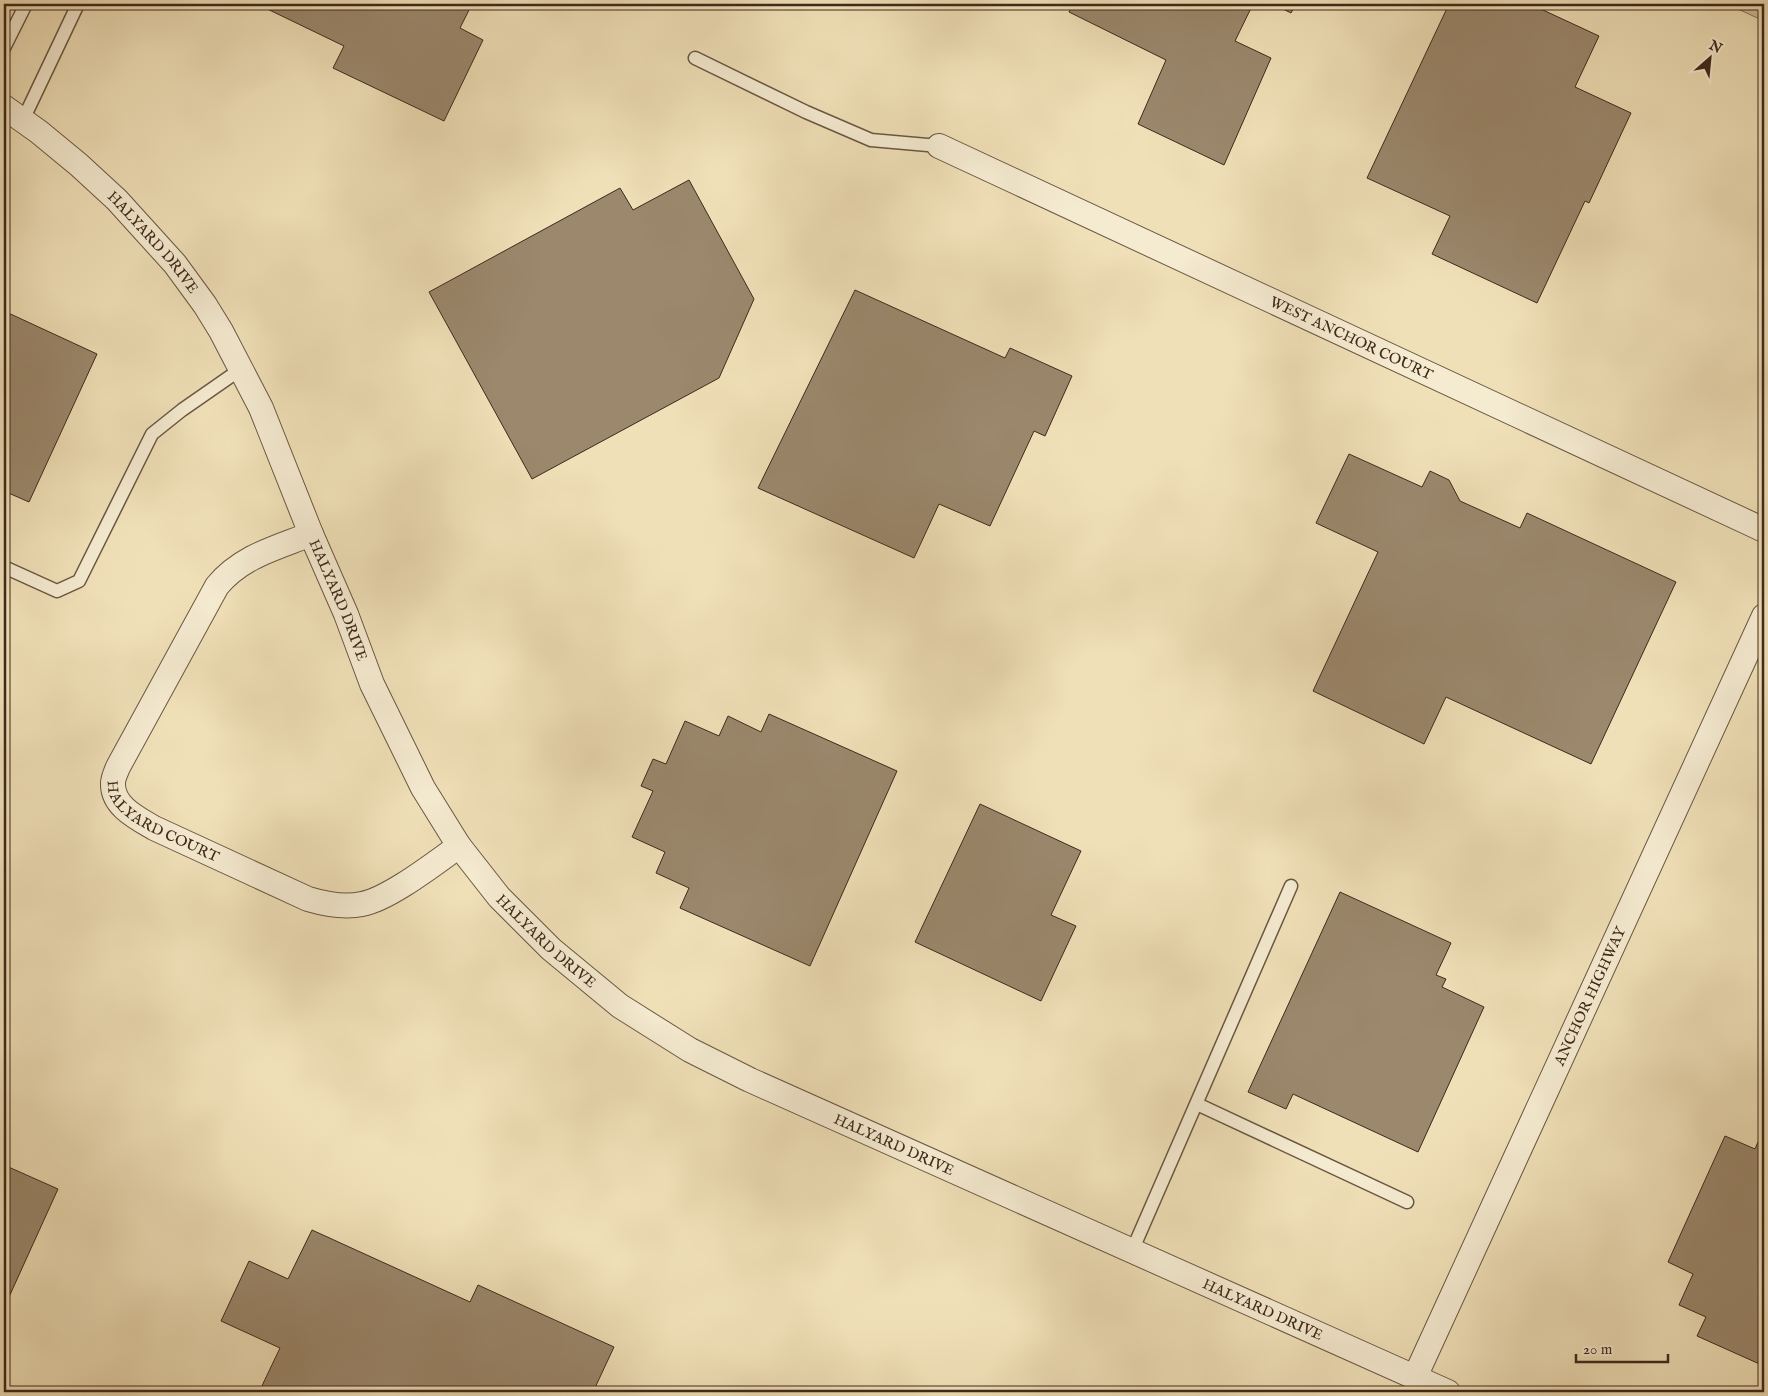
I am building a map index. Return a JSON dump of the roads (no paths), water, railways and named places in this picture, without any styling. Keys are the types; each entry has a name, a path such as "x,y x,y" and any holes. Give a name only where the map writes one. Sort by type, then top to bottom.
{"street":[{"name":"HALYARD DRIVE","path":"13,114 79,164 117,200 174,264 205,305 221,331 261,408 311,534 346,614 372,684 423,788 459,846 499,897 551,949 620,1006 690,1050 750,1080 1448,1392"},
{"name":"WEST ANCHOR COURT","path":"939,146 1764,530"},
{"name":"HALYARD COURT","path":"311,534 254,557 227,574 217,586 118,767 113,782 116,795 122,806 154,828 308,899 325,904 354,905 378,899 459,846"},
{"name":"ANCHOR HIGHWAY","path":"1416,1378 1764,616"}],"lane":[{"path":"4,48 26,4"},
{"path":"13,114 78,4"},
{"path":"695,58 806,112 871,140 939,146"},
{"path":"4,567 58,591 79,581 152,434 182,410 241,369"},
{"path":"1132,1251 1291,886"},
{"path":"1197,1104 1407,1202"}]}
